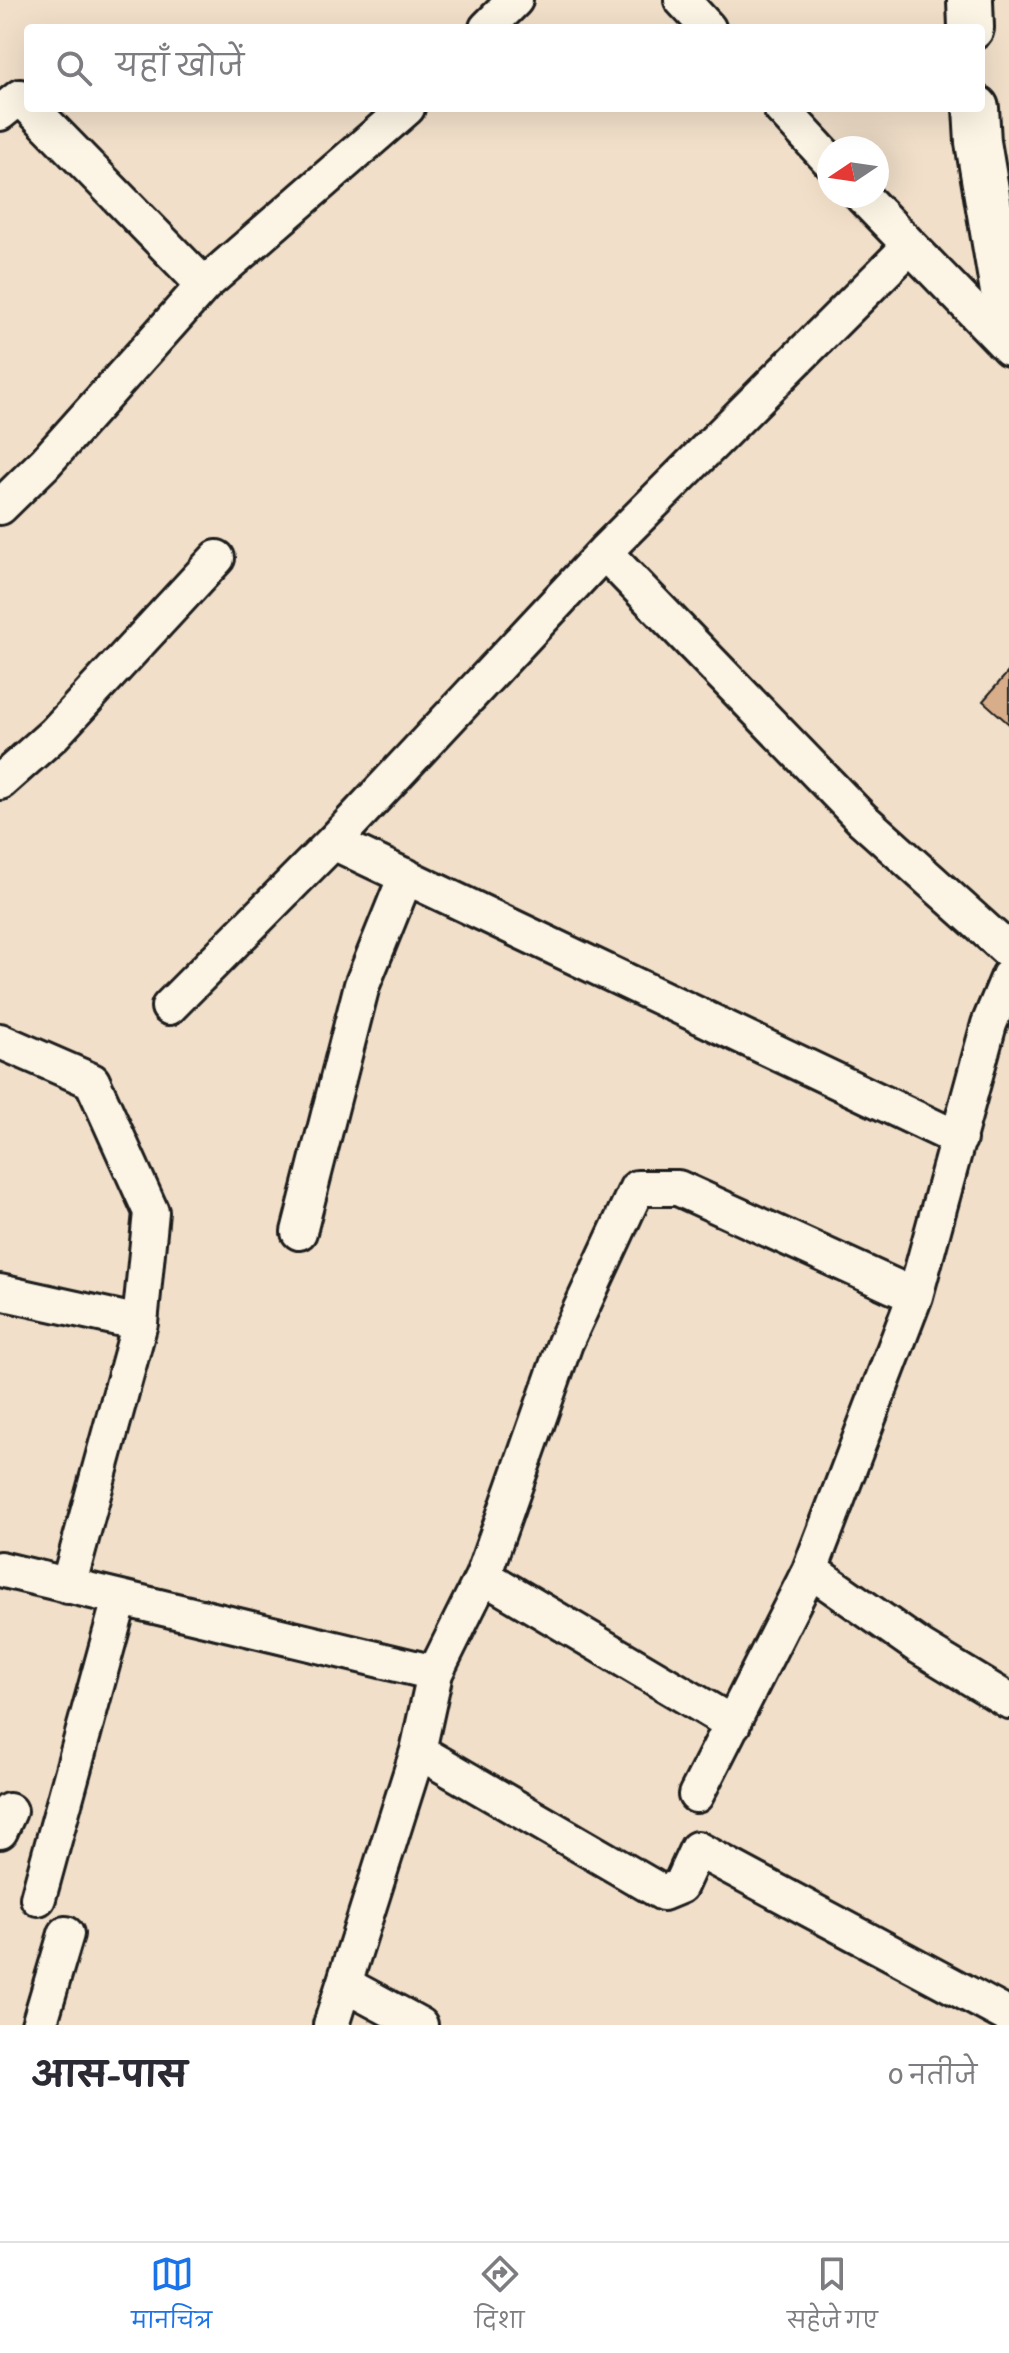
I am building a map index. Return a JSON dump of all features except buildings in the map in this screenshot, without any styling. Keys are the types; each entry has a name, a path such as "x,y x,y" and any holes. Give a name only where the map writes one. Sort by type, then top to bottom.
{"street":[{"path":"491,24 515,0"},
{"path":"682,0 704,24"},
{"path":"970,0 971,24"},
{"path":"0,113 20,97 24,101"},
{"path":"36,112 204,285"},
{"path":"0,507 45,463 204,285 402,112"},
{"path":"785,112 817,147"},
{"path":"976,112 978,142 1009,327"},
{"path":"873,208 1009,348"},
{"path":"169,1007 333,842 604,552 909,247"},
{"path":"604,552 862,819 1009,951"},
{"path":"0,782 54,734 217,558"},
{"path":"333,842 959,1139"},
{"path":"299,1232 362,985 406,876"},
{"path":"696,1795 810,1570 915,1296 989,1024 1009,976"},
{"path":"0,1041 92,1081 151,1212 140,1323 68,1586"},
{"path":"331,2025 418,1751 435,1673 483,1576 565,1343 637,1188 678,1188 915,1296"},
{"path":"0,1292 140,1323"},
{"path":"0,1569 435,1673"},
{"path":"810,1570 920,1647 1009,1701"},
{"path":"483,1576 733,1724"},
{"path":"38,1898 120,1599"},
{"path":"418,1751 663,1893 680,1886 697,1849 1009,2016"},
{"path":"39,2025 66,1934"},
{"path":"344,1984 420,2025"}]}
